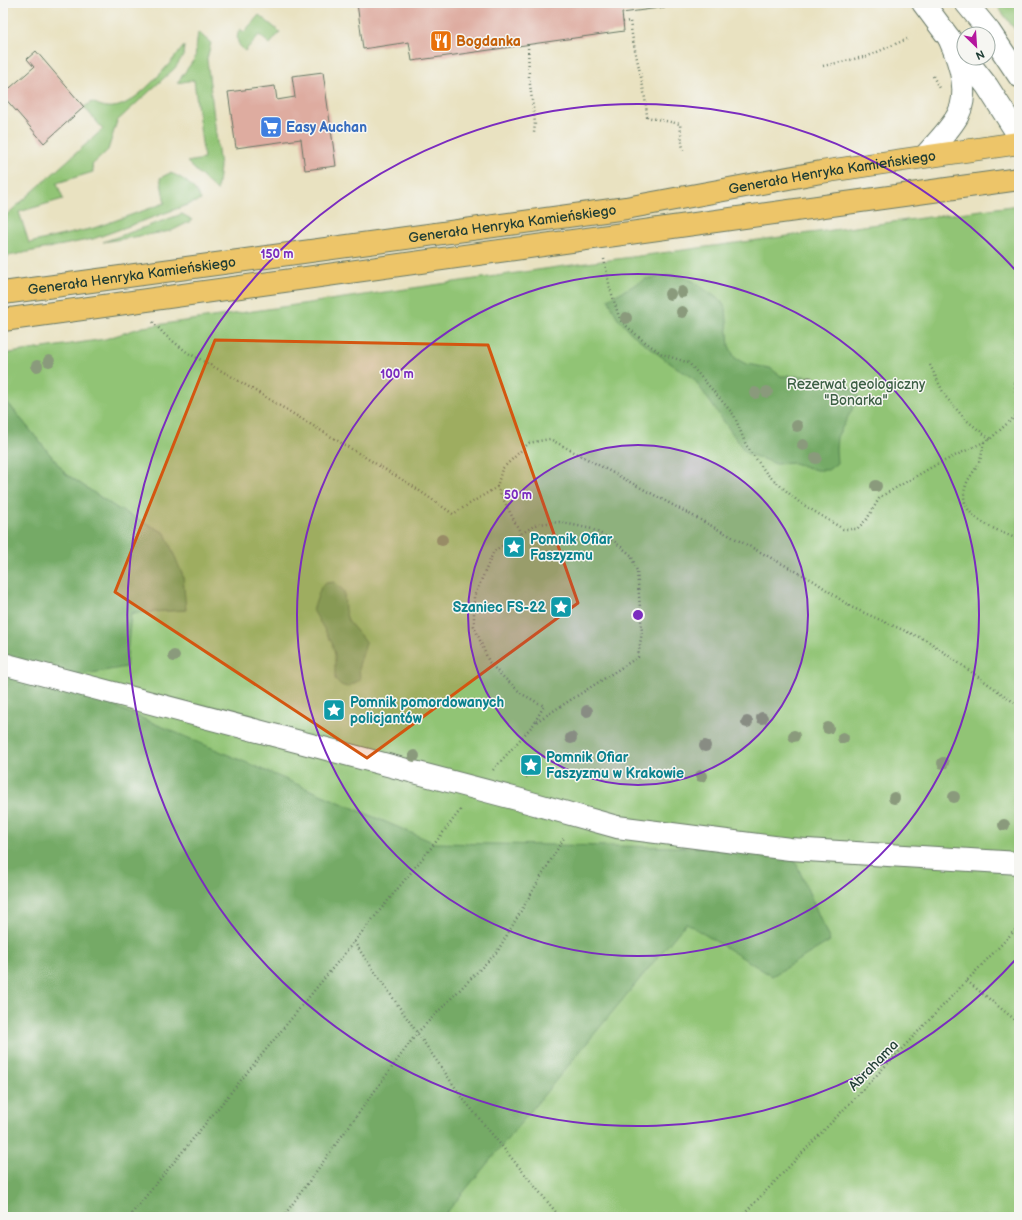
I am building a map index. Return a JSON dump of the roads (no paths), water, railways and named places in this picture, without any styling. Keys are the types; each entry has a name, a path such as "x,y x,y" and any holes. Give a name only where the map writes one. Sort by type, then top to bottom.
{"main road":[{"name":"Generała Henryka Kamieńskiego","path":"3,294 626,208 821,172 1019,143"},
{"name":"Generała Henryka Kamieńskiego","path":"3,320 1019,179"}],"street":[{"path":"922,3 956,46"},
{"path":"966,3 989,31 1019,76"},
{"path":"925,156 954,121 962,104 963,95 959,64 949,38"},
{"path":"972,66 987,86 1019,136"},
{"path":"3,664 476,788 617,827 790,849 1019,863"}],"place":[{"name":"Bogdanka","path":"441,41"},
{"name":"Easy Auchan","path":"271,127"},
{"name":"Pomnik Ofiar Faszyzmu","path":"514,547"},
{"name":"Szaniec FS-22","path":"561,607"},
{"name":"Pomnik pomordowanych policjantów","path":"334,710"},
{"name":"Pomnik Ofiar Faszyzmu w Krakowie","path":"531,765"}],"park label":[{"name":"Rezerwat geologiczny \"Bonarka\"","path":"856,392"}]}
